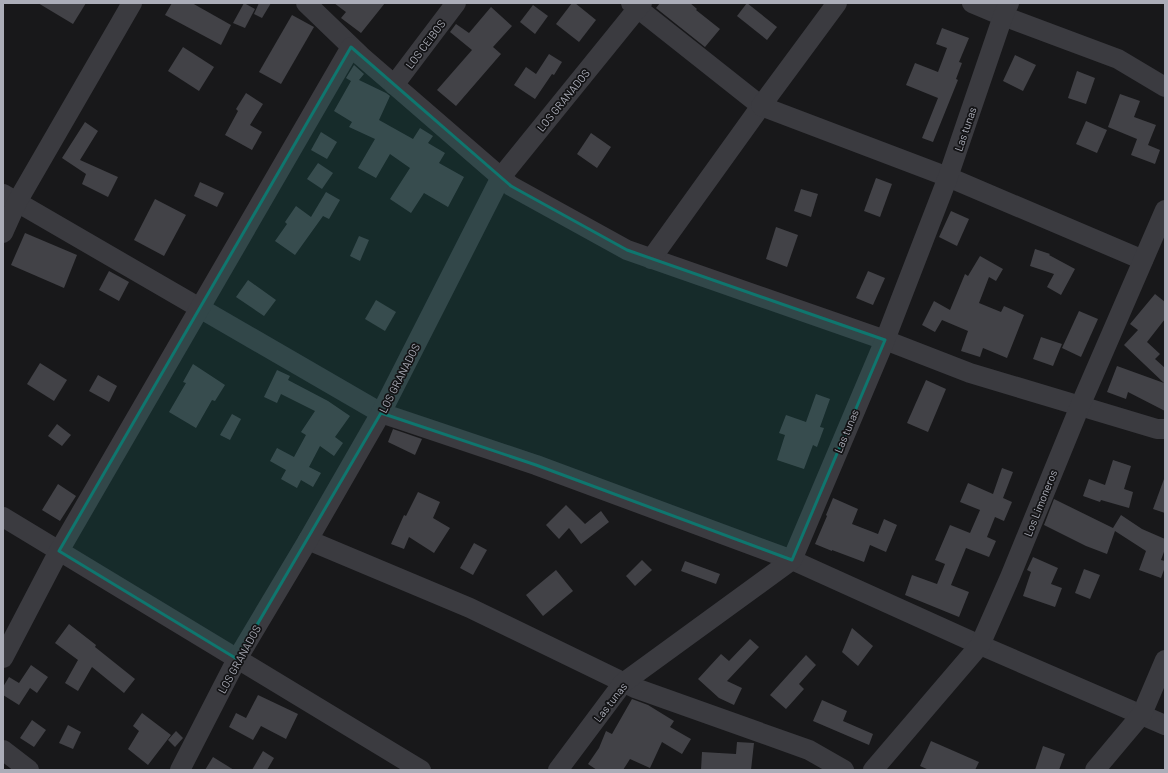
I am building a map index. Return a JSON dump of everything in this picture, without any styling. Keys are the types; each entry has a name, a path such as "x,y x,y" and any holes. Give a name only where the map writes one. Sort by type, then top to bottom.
{"street":[{"path":"3,233 10,198 132,3"},
{"path":"306,3 351,47 510,186 626,250 885,340 970,373 1157,429 1165,429"},
{"name":"LOS CEIBOS","path":"394,85 456,3"},
{"path":"651,258 837,3"},
{"path":"972,3 1006,10 1118,59 1165,87"},
{"path":"637,5 761,106 948,177 1143,260"},
{"name":"LOS GRANADOS","path":"180,770 237,659 381,413 501,178 637,5"},
{"name":"Las tunas","path":"558,770 623,683 792,560 885,340 948,177 1006,10"},
{"path":"3,658 59,551 351,47"},
{"path":"10,198 381,413 536,465 792,560 980,645 1165,725"},
{"name":"Los Limoneros","path":"873,770 980,645 1010,577 1080,406 1165,210"},
{"path":"3,517 421,770"},
{"path":"308,540 470,608 623,683 809,750 844,770"},
{"path":"1096,770 1142,714 1165,660"},
{"path":"3,750 29,770"}],"highlighted area":[{"path":"351,47 511,186 627,250 885,340 792,560 536,465 381,413 237,659 59,551"}],"building":[{"path":"38,3 86,3 73,24"},
{"path":"172,3 192,3 231,25 221,45 165,15"},
{"path":"244,3 255,9 245,28 233,23"},
{"path":"259,3 271,3 262,18 254,14"},
{"path":"334,3 385,3 361,33 341,18 346,12"},
{"path":"572,3 575,3 596,20 579,42 556,24"},
{"path":"660,3 690,3 697,9 696,10 720,29 705,47 656,8"},
{"path":"747,3 777,27 767,40 737,16"},
{"path":"533,5 548,16 535,34 520,22"},
{"path":"491,7 512,26 493,47 501,54 456,106 437,90 472,50 450,32 456,24 469,33"},
{"path":"292,15 314,27 281,84 259,72"},
{"path":"942,28 969,38 959,62 962,63 956,79 958,80 933,142 922,138 938,98 906,85 915,63 938,72 947,48 936,44"},
{"path":"183,47 214,67 199,91 168,71"},
{"path":"549,54 562,62 554,75 552,74 535,99 514,85 526,67 536,74"},
{"path":"1015,55 1036,65 1023,91 1003,81"},
{"path":"354,65 364,74 359,80 390,96 379,120 413,139 420,128 433,136 428,143 445,153 439,163 464,177 448,207 424,193 411,213 390,199 410,168 390,154 376,178 358,168 375,139 349,127 352,122 334,111 351,81 346,78"},
{"path":"1077,71 1095,78 1086,104 1068,98"},
{"path":"246,93 263,104 250,125 262,132 252,150 225,135 238,111 236,109"},
{"path":"1120,94 1140,101 1134,117 1156,125 1148,145 1160,150 1155,164 1131,155 1137,139 1108,127"},
{"path":"1086,121 1107,130 1097,153 1076,144"},
{"path":"85,122 98,131 80,160 118,177 108,197 82,184 86,174 62,158"},
{"path":"321,132 337,142 327,159 311,150"},
{"path":"591,133 611,147 597,168 577,154"},
{"path":"318,163 333,173 322,189 307,179"},
{"path":"876,178 892,184 880,217 864,211"},
{"path":"200,182 224,193 217,207 194,196"},
{"path":"801,189 818,194 811,217 794,211"},
{"path":"326,192 340,200 329,219 323,216 295,255 275,241 287,224 285,222 296,206 311,217"},
{"path":"155,199 186,215 164,256 134,240"},
{"path":"951,211 969,219 957,246 939,237"},
{"path":"776,227 798,235 787,267 766,259"},
{"path":"25,233 77,255 64,288 11,265"},
{"path":"359,236 369,240 360,261 350,256"},
{"path":"1035,249 1050,254 1049,255 1075,269 1061,295 1047,287 1054,274 1030,266"},
{"path":"980,256 1003,269 996,281 989,277 979,303 1001,312 1004,306 1024,315 1007,358 983,348 980,357 961,351 968,331 942,320 935,332 922,325 934,301 950,310 965,274 968,276"},
{"path":"109,271 129,282 119,301 99,290"},
{"path":"868,271 885,278 873,305 856,298"},
{"path":"248,280 276,300 264,316 236,297"},
{"path":"1155,294 1165,302 1165,319 1147,342 1160,354 1155,359 1165,368 1165,411 1128,392 1126,399 1107,392 1117,366 1164,383 1124,345 1138,330 1130,324"},
{"path":"376,300 396,312 385,331 365,319"},
{"path":"1079,311 1098,319 1081,357 1062,348"},
{"path":"1041,337 1062,344 1053,366 1033,359"},
{"path":"40,363 67,380 54,401 27,384"},
{"path":"193,364 225,385 215,401 212,400 196,428 169,412 186,383 183,382"},
{"path":"277,370 290,376 288,380 328,401 350,416 335,437 343,443 334,456 320,446 309,467 321,473 313,487 301,480 297,488 281,479 286,470 270,461 277,448 294,457 306,435 301,432 315,411 281,394 277,403 264,397"},
{"path":"98,375 117,386 109,402 89,391"},
{"path":"926,380 946,389 928,432 907,423"},
{"path":"816,394 830,399 820,427 824,428 817,447 813,445 804,469 777,460 785,435 779,433 786,415 806,422"},
{"path":"232,414 241,419 230,440 220,435"},
{"path":"57,424 71,435 62,446 48,436"},
{"path":"393,429 422,439 415,455 388,442"},
{"path":"1113,460 1131,466 1124,489 1133,492 1129,508 1101,500 1100,502 1083,496 1089,479 1105,485"},
{"path":"1002,468 1013,472 1003,498 1012,502 1004,521 995,517 987,537 996,541 989,557 966,548 951,585 969,592 959,617 905,595 912,575 937,584 945,564 935,560 950,525 970,533 980,510 960,502 968,483 993,494"},
{"path":"1165,479 1165,513 1153,509"},
{"path":"58,484 76,496 60,521 42,510"},
{"path":"418,492 440,502 433,518 450,528 434,553 409,537 404,549 391,544 404,515 406,516"},
{"path":"833,498 858,509 852,524 878,534 884,519 897,525 886,552 870,545 864,562 815,544"},
{"path":"1054,499 1113,528 1121,515 1142,529 1165,539 1165,549 1161,560 1165,561 1165,567 1161,578 1139,570 1146,551 1115,531 1107,554 1086,546 1044,525"},
{"path":"566,505 585,524 601,511 609,522 581,544 569,528 559,539 546,525"},
{"path":"474,543 487,550 473,575 460,568"},
{"path":"1033,557 1058,568 1051,584 1062,588 1055,607 1023,596 1031,572 1027,570"},
{"path":"642,560 652,570 635,586 626,576"},
{"path":"685,561 720,574 716,584 681,571"},
{"path":"1084,569 1100,575 1090,599 1075,593"},
{"path":"556,570 573,591 543,616 526,595"},
{"path":"69,624 135,679 124,693 92,667 78,691 65,683 78,660 55,643"},
{"path":"852,628 873,646 858,666 842,652"},
{"path":"750,639 759,647 727,681 742,688 734,705 719,698 698,679 721,654 729,661"},
{"path":"806,655 816,665 799,684 804,689 786,709 770,695"},
{"path":"31,665 48,677 37,693 30,688 19,705 3,695 3,687 9,677 19,683"},
{"path":"258,695 298,714 286,739 261,726 253,740 229,727 236,713 246,718"},
{"path":"632,699 648,705 674,721 670,727 691,739 682,754 662,742 650,768 630,759 623,770 597,770 588,764 599,748 606,731 612,734"},
{"path":"822,700 847,711 843,721 873,734 869,745 813,721"},
{"path":"142,713 171,735 148,765 128,749 139,731 133,726"},
{"path":"32,720 46,730 34,747 20,738"},
{"path":"68,725 81,732 73,749 59,743"},
{"path":"176,731 183,738 175,747 168,740"},
{"path":"931,741 979,762 975,770 929,770 920,766"},
{"path":"737,742 754,743 751,770 701,770 702,752 736,754"},
{"path":"1043,746 1065,754 1059,770 1035,770"},
{"path":"263,751 274,758 267,770 252,770"},
{"path":"213,757 234,770 205,770"}]}
